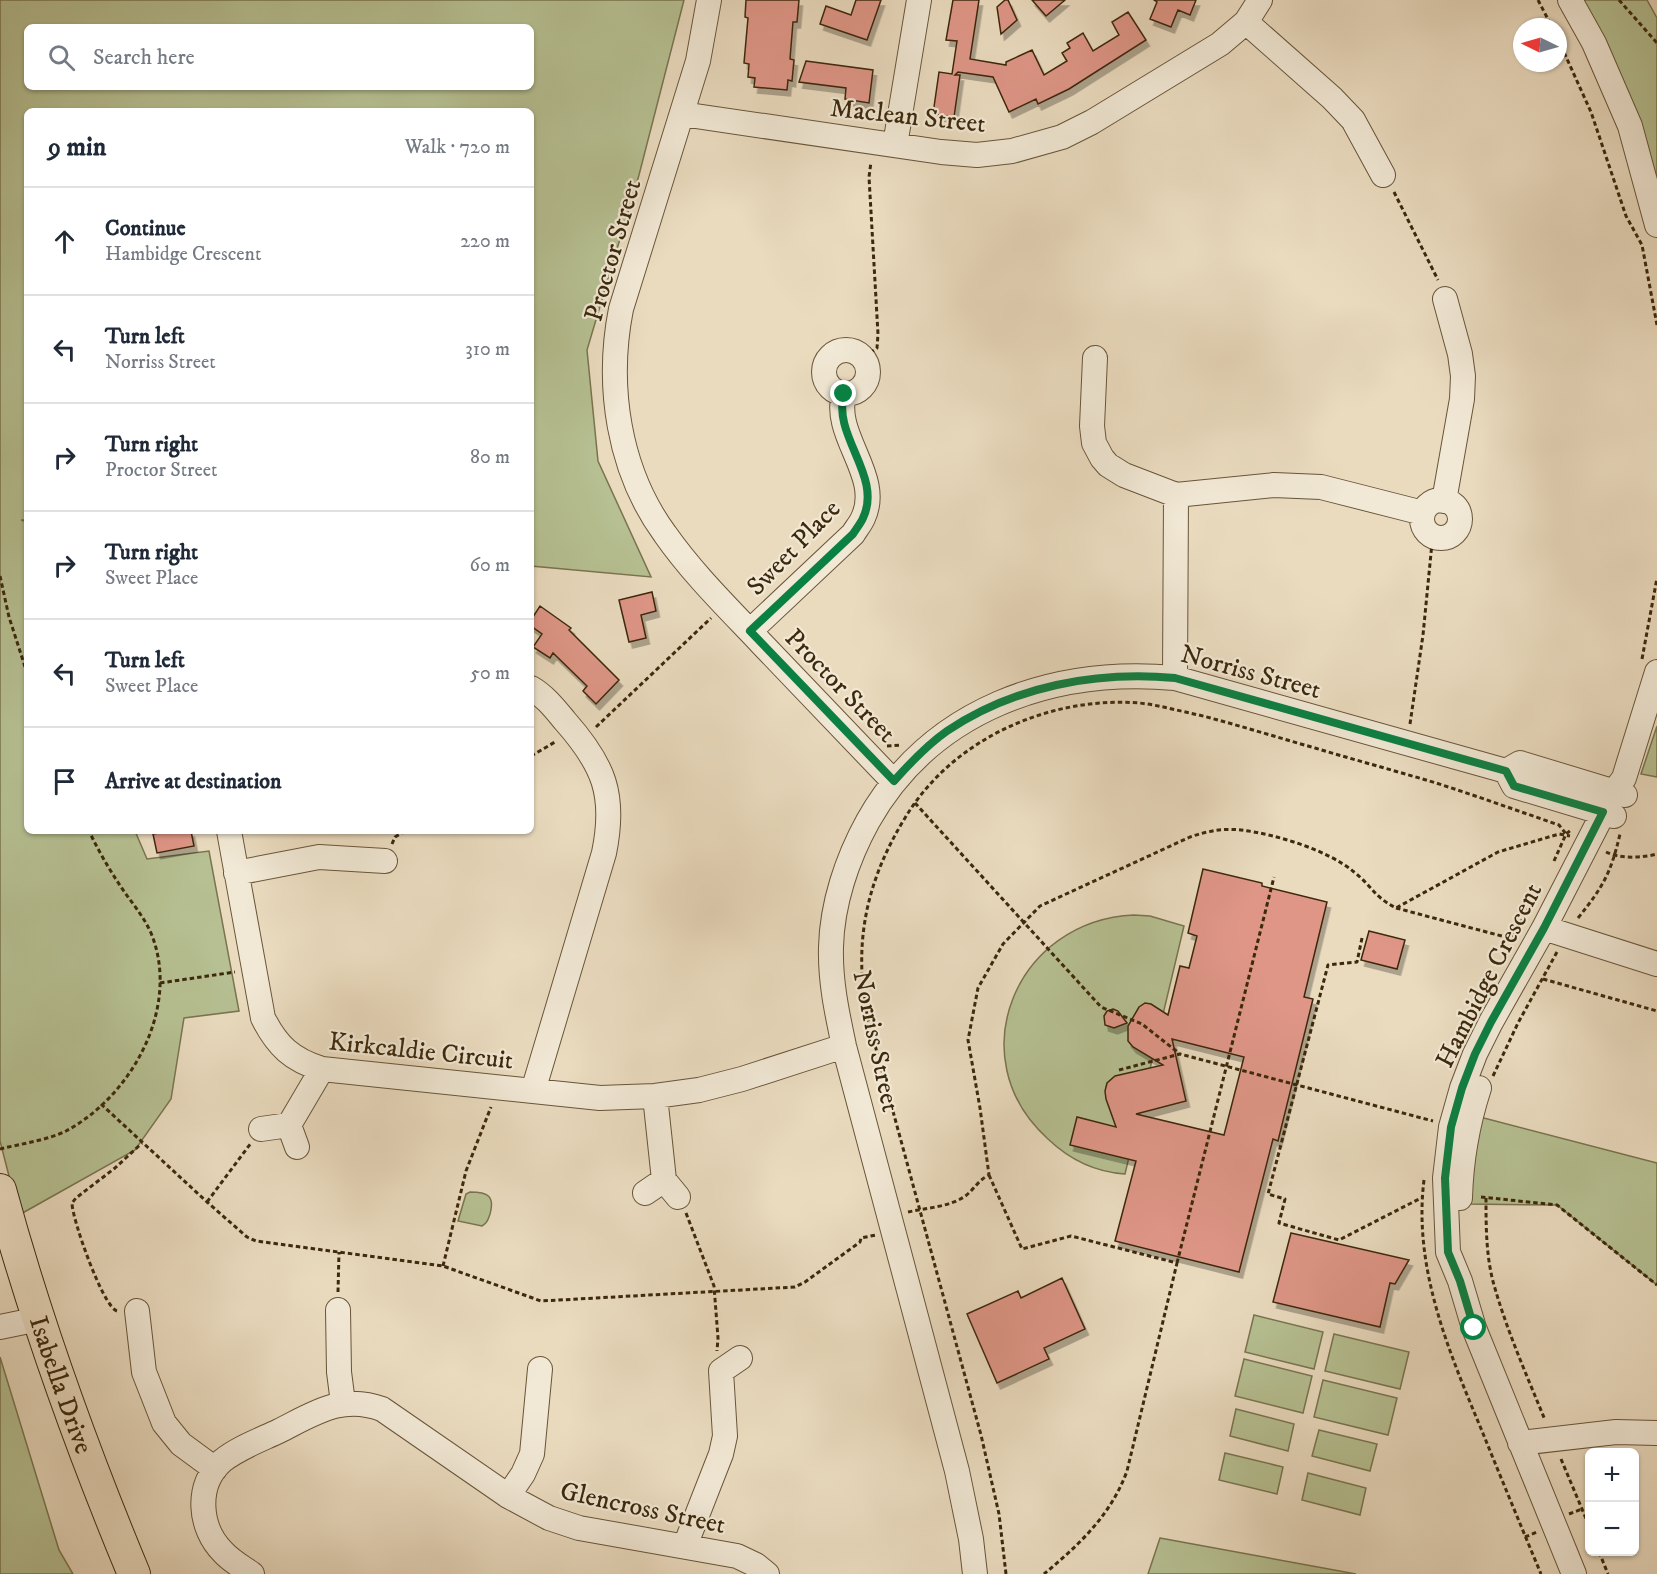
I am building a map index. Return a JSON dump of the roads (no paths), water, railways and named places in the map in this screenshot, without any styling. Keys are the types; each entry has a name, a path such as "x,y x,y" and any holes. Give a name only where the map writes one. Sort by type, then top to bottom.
{"main road":[{"name":"Isabella Drive","path":"0,1190 39,1319 93,1476 134,1574"}],"street":[{"name":"Proctor Street","path":"709,0 698,61 621,309 614,377 618,423 631,468 651,512 694,573 894,781"},
{"path":"884,144 920,0"},
{"name":"Maclean Street","path":"682,114 941,152 977,154 1012,151 1046,143 1092,122 1220,44 1246,22 1260,0"},
{"path":"1570,0 1594,43 1630,126 1657,225"},
{"path":"1246,22 1332,98 1353,120 1383,175"},
{"path":"1444,501 1462,399 1463,376 1460,354 1445,299"},
{"path":"848,349 864,357 869,373 861,389 844,394 836,392 829,386 824,370 826,361 832,354 848,349"},
{"path":"1095,358 1092,426 1094,443 1102,458 1124,475 1176,495 1274,485 1306,485 1423,513"},
{"name":"Sweet Place","path":"750,631 853,534 864,518 868,499 865,480 843,418 841,405 844,394"},
{"path":"1175,678 1176,495"},
{"path":"1444,501 1455,507 1459,515 1459,524 1452,535 1444,538 1435,537 1424,528 1423,513 1431,503 1444,501"},
{"name":"Hambidge Crescent","path":"1460,1281 1463,1259 1461,1178 1478,1090 1501,1035 1538,977 1592,846 1617,803 1657,672"},
{"name":"Norriss Street","path":"975,1574 971,1539 957,1471 844,1047 832,990 831,946 837,903 849,860 880,800 894,781 918,754 947,731 1015,696 1054,685 1094,678 1155,676 1175,678 1407,732 1506,771 1520,764 1617,803"},
{"name":"Kirkcaldie Circuit","path":"533,1091 604,853 609,826 608,799 600,772 587,746 547,700 534,690"},
{"name":"Kirkcaldie Circuit","path":"230,834 263,1018 273,1038 289,1054 310,1065 322,1069 600,1098 655,1096 699,1090 844,1047"},
{"path":"237,873 319,857 385,861"},
{"path":"1556,932 1657,964"},
{"name":"Hambidge Crescent","path":"1556,932 1491,1022 1462,1088 1451,1127 1445,1178 1446,1230 1448,1252 1460,1281 1474,1328 1574,1574"},
{"path":"289,1125 322,1069"},
{"path":"655,1096 662,1190"},
{"path":"261,1129 289,1125"},
{"path":"289,1125 297,1147"},
{"path":"338,1310 339,1372 344,1402"},
{"path":"137,1311 144,1372 164,1423 181,1444 215,1469 205,1489 202,1510 208,1531 221,1550 252,1574"},
{"path":"0,1327 39,1319"},
{"path":"685,1546 721,1454 725,1436 719,1365"},
{"name":"Glencross Street","path":"508,1496 523,1474 532,1454 540,1369"},
{"name":"Glencross Street","path":"215,1469 238,1451 326,1408 344,1402 367,1403 382,1409 508,1496 549,1518 579,1528 737,1556 756,1565 767,1574"},
{"path":"1520,1443 1630,1431 1657,1433"}]}
